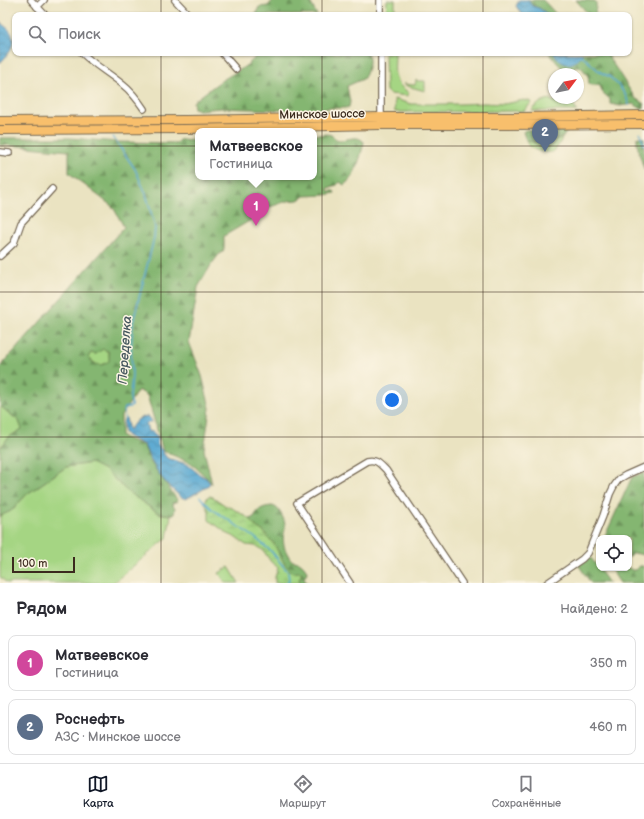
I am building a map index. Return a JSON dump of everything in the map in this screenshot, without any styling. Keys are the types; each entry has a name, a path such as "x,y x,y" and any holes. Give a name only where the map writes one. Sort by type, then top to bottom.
{"highway":[{"name":"Минское шоссе","path":"0,130 193,128 381,121 644,115"},
{"name":"Минское шоссе","path":"0,121 186,120 381,121 507,125 644,124"}],"street":[{"path":"31,0 42,12"},
{"path":"37,7 44,0"},
{"path":"175,0 185,12"},
{"path":"380,0 380,12"},
{"path":"85,56 125,86 144,109"},
{"path":"225,56 236,69"},
{"path":"380,56 381,121"},
{"path":"0,152 9,153"},
{"path":"0,256 14,243 21,223 52,189"},
{"path":"350,583 297,503 367,461 372,460 378,462 386,470 462,583"},
{"path":"547,583 582,559 588,553 614,486 619,479 644,467"}],"green space":[{"path":"273,0 309,0 315,12 256,12 259,7 268,6"},
{"path":"387,0 395,0 395,12 386,12"},
{"path":"529,0 543,0 554,12 545,12 532,6"},
{"path":"576,0 595,1 595,12 586,12"},
{"path":"368,56 369,64 363,79 347,86 350,102 349,107 309,111 220,108 199,110 194,108 193,102 221,81 241,69 255,57"},
{"path":"385,56 395,56 396,80 408,92 408,96 390,94 386,91"},
{"path":"551,56 556,56 559,60 577,56 609,56 635,98 644,104 644,108 640,108 634,104 620,106 610,104 610,99 603,93 600,86 590,85 584,68 563,68"},
{"path":"416,80 425,81 425,91 404,84 415,85"},
{"path":"394,99 411,104 504,104 524,100 532,102 524,111 395,112"},
{"path":"548,100 548,104 573,104 577,111 532,111 536,106"},
{"path":"525,130 567,131 563,137 554,140 545,139 534,142 526,140 523,132"},
{"path":"329,134 339,140 359,138 364,142 352,177 344,185 340,182 337,185 328,188 328,191 334,191 335,193 305,196 298,200 287,201 253,213 251,220 224,236 223,252 220,253 211,265 198,287 189,342 202,376 210,408 204,450 212,484 191,463 163,451 147,395 138,390 121,416 121,436 144,446 150,461 178,501 172,503 175,508 174,514 157,512 128,492 105,470 91,463 66,467 27,494 11,511 0,516 0,448 9,437 22,429 19,421 0,406 0,367 124,227 113,207 69,173 69,151 0,145 0,138 69,138 118,142 176,143 179,140 195,139 195,180 317,180 317,135","holes":["103,349 108,351 109,361 100,365 95,364 88,357 91,353 96,354"]},
{"path":"563,137 555,150 549,152 537,151 530,146 526,140 534,142 545,139 554,140"},
{"path":"637,138 644,138 644,169 637,143"},
{"path":"103,348 107,351 110,361 98,365 88,357 91,353 96,354"},
{"path":"0,406 19,421 22,429 9,437 0,448"},
{"path":"92,463 105,470 128,492 157,512 171,515 167,538 113,583 7,583 0,577 0,516 11,511 27,494 66,467"},
{"path":"644,473 644,555 634,553 632,555 632,535 605,535 632,477"},
{"path":"210,496 250,519 255,526 265,533 273,542 285,565 291,572 302,573 299,579 300,583 275,583 278,568 271,562 263,550 255,546 246,545 211,522 209,520 209,511 205,503 207,497"},
{"path":"272,506 278,509 284,519 284,547 292,560 299,562 305,568 307,572 304,578 307,583 300,583 299,579 285,565 273,542 265,533 255,526 250,519 253,518 261,509"},
{"path":"588,557 591,558 596,565 596,571 600,571 609,583 591,583 579,566 580,563"},
{"path":"640,566 643,566 644,583 620,583 612,571 632,571"},
{"path":"229,567 239,583 226,583 219,573"}],"water":[{"path":"519,0 529,0 532,6 545,12 520,12 516,6"},
{"path":"0,22 10,31 12,35 12,44 9,53 0,63"},
{"path":"556,56 580,56 576,62 569,64 562,63"},
{"path":"148,416 151,419 151,422 146,424 148,431 153,432 158,437 157,444 167,458 187,464 206,478 210,483 207,487 186,499 178,495 166,483 152,463 144,445 125,434 123,427 124,419 126,418 129,430 137,420"}],"waterway":[{"path":"582,56 600,72 610,77 620,87 626,96 629,105"},
{"path":"640,133 644,145"},
{"name":"Переделка","path":"113,137 135,169 146,194 155,227 154,238 133,322 130,398 132,406 125,408 125,420"},
{"name":"Переделка","path":"200,497 212,509 254,537 271,551 288,572 289,580 286,583"}],"place":[{"name":"Роснефть","path":"545,152"},
{"name":"Матвеевское","path":"256,226"}]}
